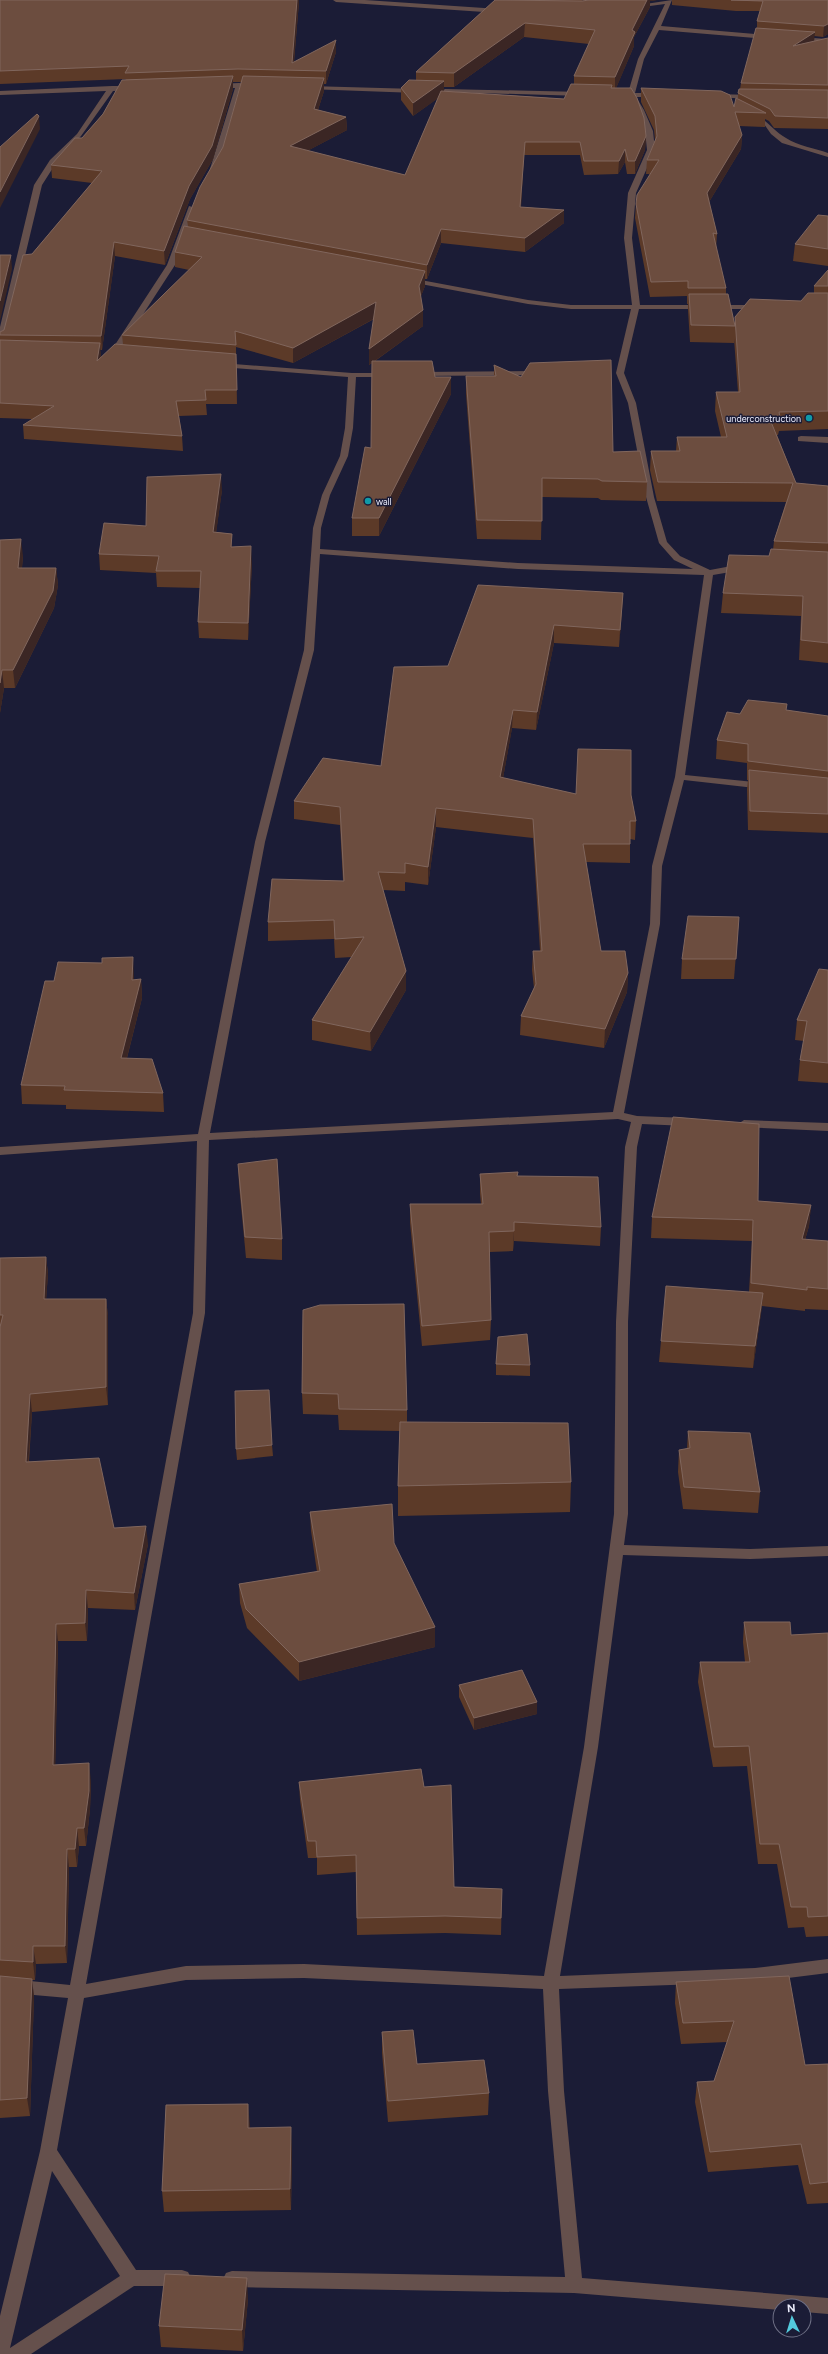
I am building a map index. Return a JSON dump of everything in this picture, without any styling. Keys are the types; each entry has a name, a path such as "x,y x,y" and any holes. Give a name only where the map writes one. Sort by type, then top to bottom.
{"street":[{"path":"336,0 508,11"},
{"path":"631,6 669,1"},
{"path":"669,1 641,58 631,95 641,110 649,131 651,150 632,193 628,238 636,307 616,373 632,403 650,497 663,543 677,558 709,573"},
{"path":"656,28 773,37"},
{"path":"789,38 828,41"},
{"path":"210,173 218,160 239,85"},
{"path":"207,86 263,86"},
{"path":"0,93 144,87"},
{"path":"0,344 38,185 53,162 79,135 112,88"},
{"path":"301,88 426,91"},
{"path":"434,91 592,94"},
{"path":"607,94 669,95"},
{"path":"732,106 710,96 759,98"},
{"path":"745,112 766,123 774,133 785,141 828,155"},
{"path":"113,354 171,265 186,238 195,200"},
{"path":"404,279 528,302 571,307 765,307"},
{"path":"213,364 352,375 550,373"},
{"path":"0,2353 48,2151 78,1992 199,1313 203,1137 260,842 309,650 317,528 326,495 344,456 349,428 352,375"},
{"path":"801,440 828,440"},
{"path":"316,551 518,566 709,573 752,566"},
{"path":"618,1115 656,924 657,866 680,777 708,590 709,573"},
{"path":"680,777 773,787"},
{"path":"0,1151 203,1137 618,1115 638,1120 701,1122"},
{"path":"574,2285 556,2091 551,1983 591,1747 621,1514 622,1322 631,1147 638,1120"},
{"path":"733,1123 828,1127"},
{"path":"617,1550 750,1554 828,1551"},
{"path":"0,1984 78,1992 194,1973 304,1971 551,1983 755,1975 828,1966"},
{"path":"48,2151 131,2278"},
{"path":"16,2354 131,2278 574,2285 828,2306"}],"building":[{"path":"0,0 297,0 292,63 336,40 326,71 238,69 125,73 129,66 0,71"},
{"path":"495,0 647,0 632,30 635,32 615,77 574,76 595,30 525,23 454,73 416,72"},
{"path":"731,0 828,0 828,24 824,26 757,21 763,1"},
{"path":"756,28 815,32 793,46 828,38 828,85 741,83"},
{"path":"233,76 212,146 189,186 164,251 114,242 101,336 0,335 0,332 4,330 23,255 32,254 102,171 51,165 75,138 82,138 103,114 122,80"},
{"path":"243,76 324,78 314,109 346,117 290,146 405,175 441,91 564,99 571,84 612,85 611,88 631,88 637,98 644,118 646,136 635,161 628,161 625,149 619,161 584,161 580,142 525,142 520,207 564,210 525,238 441,229 427,265 187,220 200,187 223,147"},
{"path":"409,80 444,81 413,103 401,88"},
{"path":"641,88 721,91 730,95 734,107 736,98 766,113 735,112 742,135 707,193 717,234 713,233 726,288 688,288 688,281 651,282 636,204 637,195 659,160 647,160 657,136 655,116"},
{"path":"739,89 828,90 828,118 775,116 770,109 738,93"},
{"path":"37,114 39,116 0,192 0,147"},
{"path":"818,215 828,216 828,249 795,244"},
{"path":"184,226 425,271 419,286 423,310 369,349 376,302 293,348 235,331 236,345 122,335 202,257 175,252"},
{"path":"0,255 11,255 0,301"},
{"path":"828,270 828,286 814,286"},
{"path":"808,293 828,293 828,411 779,412 780,417 769,417 796,483 828,486 828,543 774,541 793,483 658,482 651,451 680,451 677,437 727,437 716,392 740,392 735,317 750,299 801,301"},
{"path":"689,294 728,294 735,326 691,325"},
{"path":"0,340 100,343 97,361 115,344 236,354 237,390 205,390 206,400 176,401 182,436 23,425 54,406 0,403"},
{"path":"611,360 613,452 640,451 647,482 542,478 542,521 477,520 466,376 496,376 494,365 521,377 530,363"},
{"path":"372,361 432,361 435,377 451,377 379,518 352,518 365,447 371,448"},
{"path":"221,474 213,532 232,534 231,547 251,546 248,623 198,622 201,571 156,571 159,556 99,554 104,523 146,526 147,477"},
{"path":"21,539 18,568 56,568 53,591 13,670 2,670 0,683 0,540"},
{"path":"771,549 828,552 828,643 801,640 803,596 723,593 729,555 769,556"},
{"path":"478,585 623,593 620,630 554,625 537,712 513,710 500,777 576,794 578,749 631,750 631,795 636,821 630,821 630,844 583,844 601,951 625,951 628,973 605,1029 521,1016 536,984 533,951 542,951 533,819 436,808 428,867 405,863 405,873 378,872 406,971 370,1032 312,1020 364,937 335,939 334,920 268,922 272,879 344,881 340,807 294,801 323,758 381,766 394,667 448,666"},
{"path":"748,700 787,704 786,710 828,716 828,771 748,761 748,744 717,740 727,712 740,714"},
{"path":"749,770 828,778 828,814 750,811"},
{"path":"688,916 739,917 736,959 682,959"},
{"path":"133,957 132,980 141,979 121,1058 152,1059 163,1093 64,1090 65,1086 21,1085 45,981 54,981 58,962 102,963 102,958"},
{"path":"819,969 828,970 828,1063 800,1060 807,1021 797,1020"},
{"path":"673,1117 759,1124 758,1201 811,1205 802,1239 828,1241 828,1289 807,1287 807,1290 751,1283 753,1220 652,1217"},
{"path":"277,1159 282,1239 245,1237 238,1164"},
{"path":"518,1172 517,1176 598,1177 601,1227 514,1222 514,1231 489,1232 491,1320 422,1326 410,1204 483,1204 480,1174"},
{"path":"46,1257 44,1299 106,1299 106,1387 30,1394 26,1462 99,1458 114,1528 146,1526 134,1593 86,1590 85,1623 56,1624 53,1765 89,1763 89,1791 84,1828 77,1828 75,1849 67,1849 65,1946 33,1946 33,1962 0,1960 0,1327 3,1315 0,1315 0,1258"},
{"path":"666,1286 763,1293 755,1346 661,1341"},
{"path":"404,1304 407,1410 339,1409 338,1394 302,1393 303,1310 320,1305"},
{"path":"527,1334 530,1365 496,1364 498,1337"},
{"path":"269,1390 272,1445 236,1449 235,1391"},
{"path":"400,1422 568,1423 571,1482 398,1486"},
{"path":"688,1431 750,1433 760,1492 684,1487 679,1450 690,1448"},
{"path":"392,1504 394,1543 435,1627 299,1662 246,1609 239,1584 320,1571 310,1512"},
{"path":"744,1622 790,1622 791,1635 828,1633 828,1916 808,1917 807,1907 791,1907 779,1844 760,1844 749,1746 714,1747 700,1662 750,1662"},
{"path":"522,1670 537,1702 474,1718 459,1685"},
{"path":"421,1769 424,1787 451,1785 454,1887 502,1889 501,1918 445,1916 357,1918 356,1855 317,1857 316,1841 308,1841 299,1782"},
{"path":"0,1976 32,1979 27,2098 0,2100"},
{"path":"789,1976 805,2065 828,2064 828,2182 810,2184 801,2144 710,2152 697,2082 714,2081 734,2021 683,2023 676,1982"},
{"path":"413,2030 417,2064 484,2060 489,2093 388,2101 382,2032"},
{"path":"248,2104 248,2128 291,2127 290,2189 162,2191 166,2105"},
{"path":"165,2274 247,2278 242,2330 159,2326"}],"place":[{"name":"underconstruction","path":"809,418"},
{"name":"wall","path":"368,501"}]}
